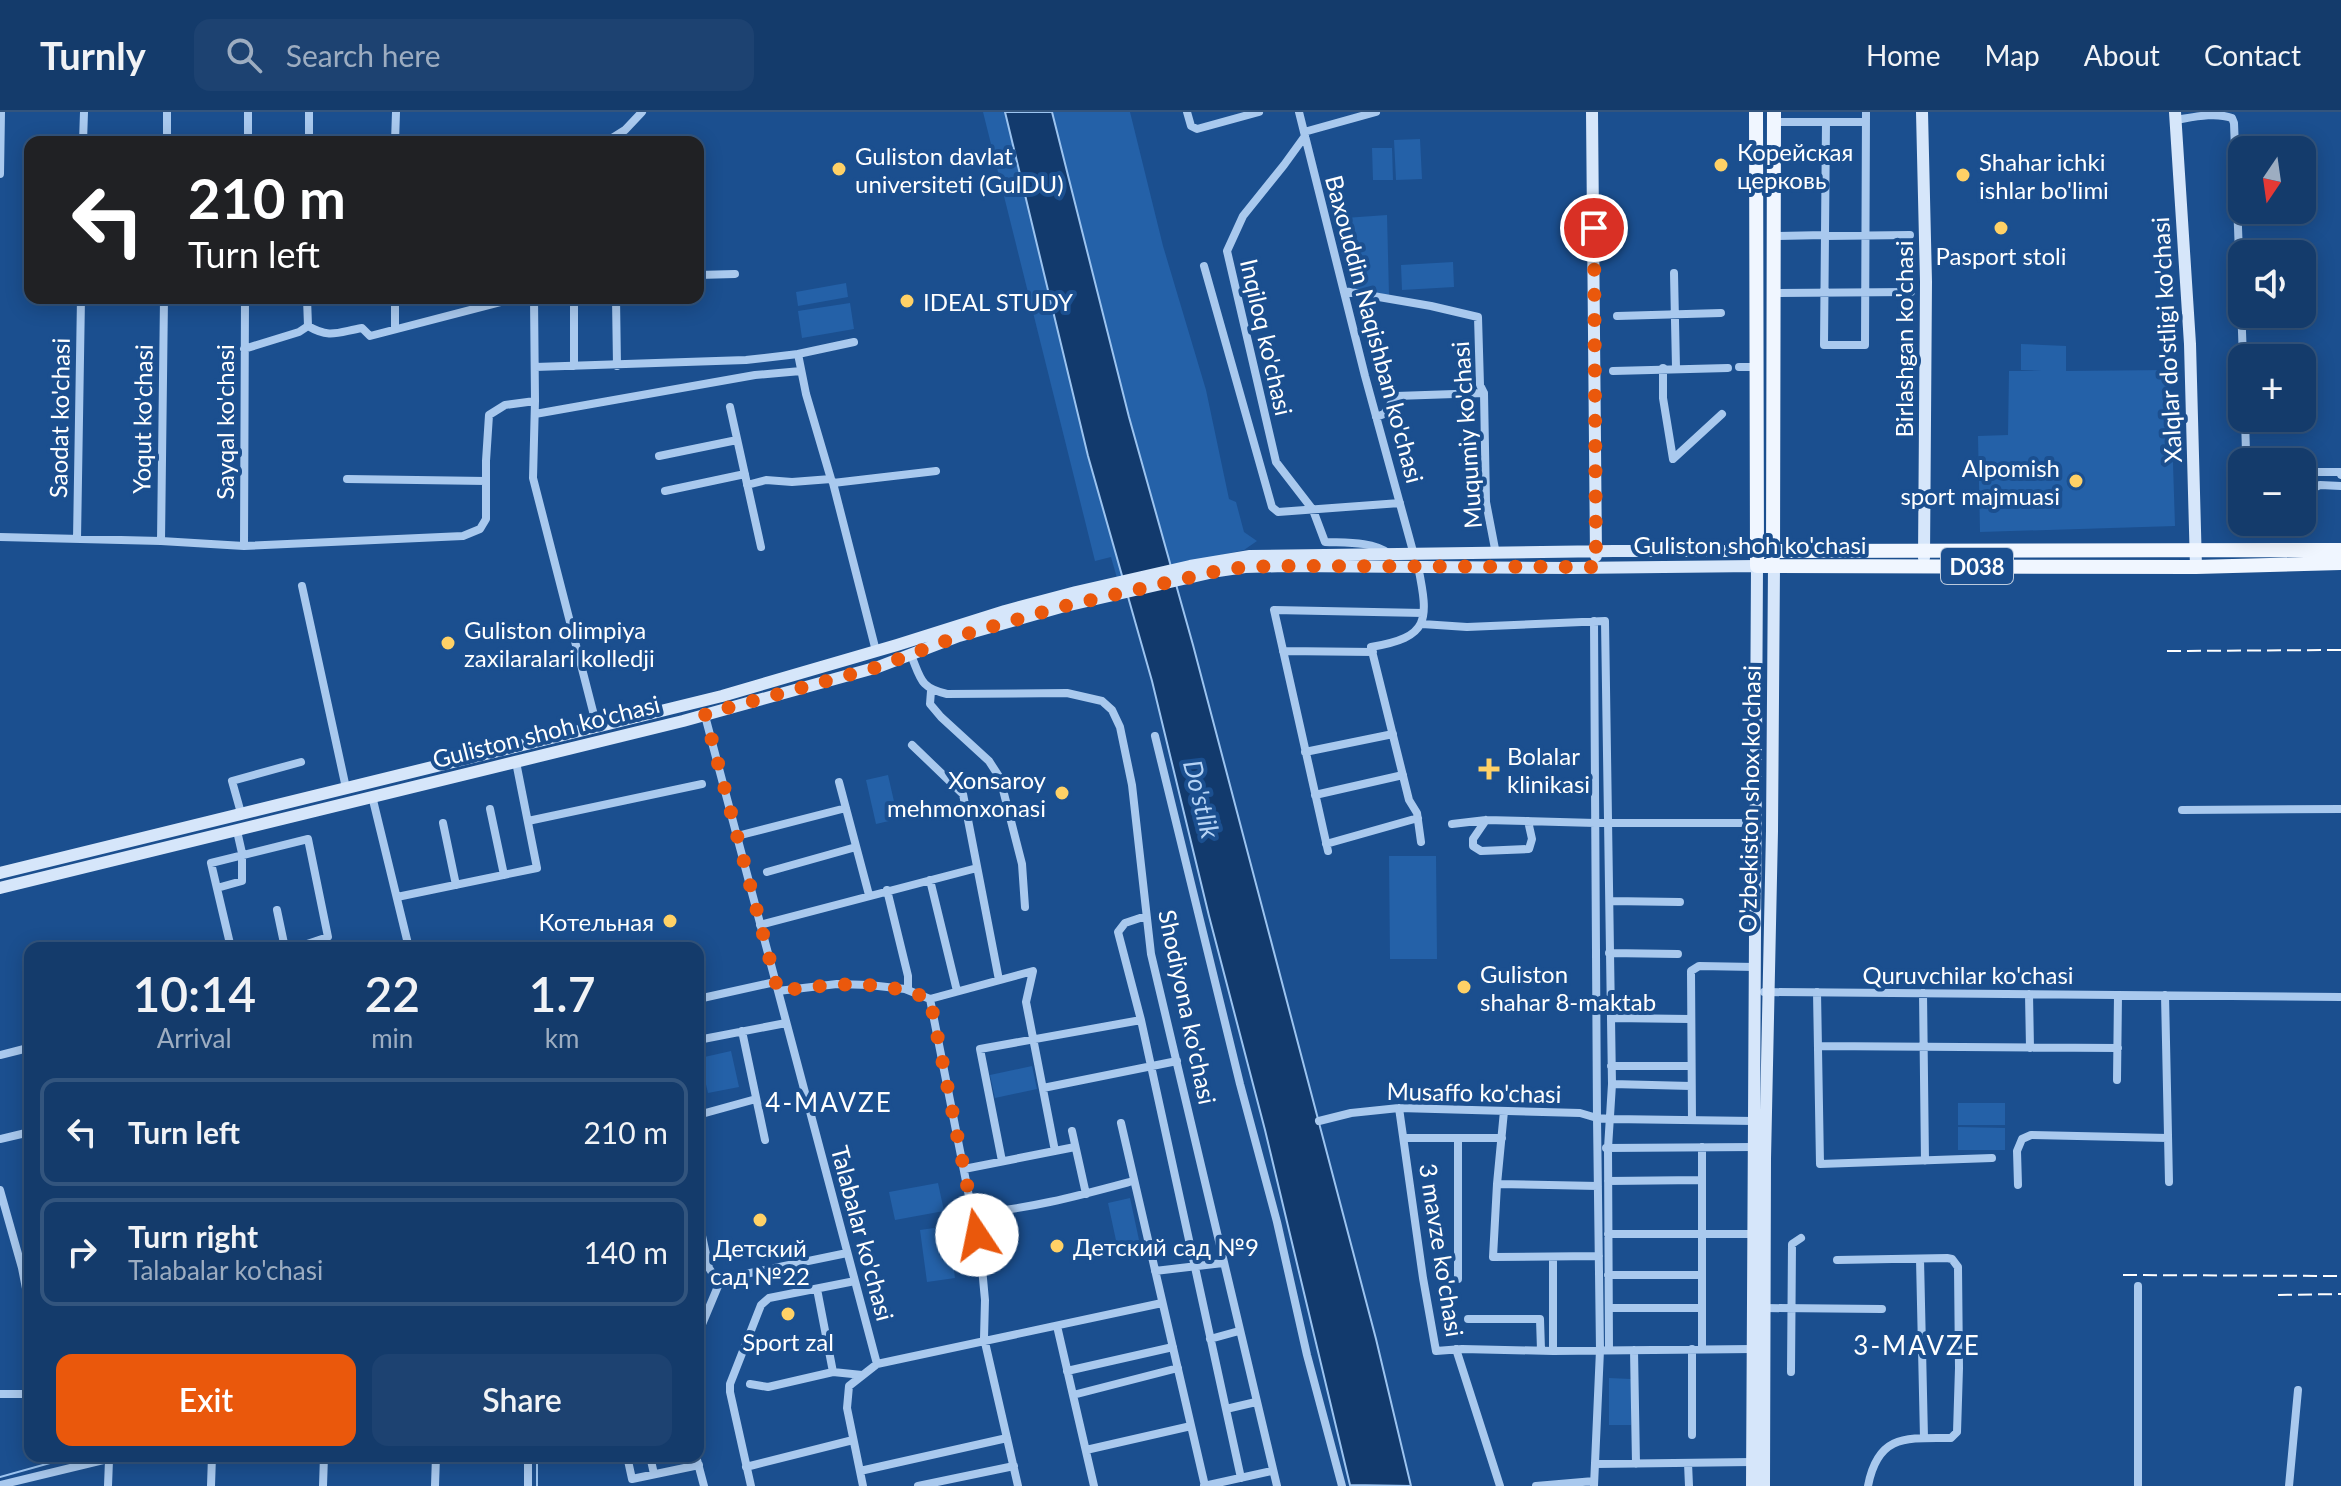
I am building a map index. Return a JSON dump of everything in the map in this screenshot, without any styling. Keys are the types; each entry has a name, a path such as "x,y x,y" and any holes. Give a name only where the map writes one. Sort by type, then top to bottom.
{"main road":[{"path":"1592,112 1596,567"},
{"name":"O'zbekiston shox ko'chasi","path":"1755,992 1756,112"},
{"name":"Birlashgan ko'chasi","path":"1922,112 1926,282 1924,558"},
{"name":"Xalqlar do'stligi ko'chasi","path":"2176,116 2190,344 2196,567"},
{"name":"O'zbekiston shox ko'chasi","path":"1764,1486 1774,558 1774,117"},
{"path":"1757,526 1773,526"},
{"name":"Guliston shoh ko'chasi","path":"0,873 597,727 703,708 878,667 959,636 1113,590 1250,556 1391,556 1416,561 1596,567 1774,558 2341,550"},
{"name":"Guliston shoh ko'chasi","path":"1191,572 1496,554 1596,552 1757,559"},
{"name":"Guliston shoh ko'chasi","path":"1924,558 2196,567 2341,563"},
{"name":"Guliston shoh ko'chasi","path":"0,888 516,762 703,708 1005,611 1076,592 1113,590"},
{"path":"1757,593 1773,593"},
{"path":"1752,1486 1755,992"}],"street":[{"path":"0,174 1,112"},
{"path":"83,136 84,112"},
{"path":"167,112 167,136"},
{"path":"248,112 248,136"},
{"path":"309,112 309,136"},
{"path":"395,136 396,112"},
{"path":"617,136 642,112"},
{"path":"1187,112 1191,126 1197,129 1259,112"},
{"name":"Baxouddin Naqishban ko'chasi","path":"1299,112 1416,561 1422,624"},
{"path":"1304,134 1376,112"},
{"path":"2176,116 2225,115 2232,118 2234,123 2242,344"},
{"path":"1774,117 1826,122 1866,117 1865,345 1824,345 1826,122"},
{"name":"Inqiloq ko'chasi","path":"1304,134 1243,216 1227,251 1276,462 1313,510 1325,542 1383,549 1391,556"},
{"path":"1773,236 1910,235"},
{"path":"1204,266 1272,507 1278,512 1400,503"},
{"path":"1674,273 1676,368"},
{"path":"704,275 735,274"},
{"name":"Muqumiy ko'chasi","path":"1344,291 1478,317 1480,385 1484,393 1486,502 1496,554"},
{"path":"1773,293 1911,292"},
{"name":"Saodat ko'chasi","path":"77,539 81,304"},
{"name":"Yoqut ko'chasi","path":"161,541 164,304"},
{"name":"Sayqal ko'chasi","path":"244,546 245,304"},
{"path":"307,304 308,326"},
{"path":"395,304 395,329"},
{"path":"308,326 328,335 362,328 370,336 493,304"},
{"path":"534,304 533,478 597,727"},
{"path":"574,304 574,366"},
{"path":"616,304 617,366"},
{"path":"1617,316 1721,313"},
{"path":"244,349 299,332 308,326"},
{"path":"535,367 746,360 798,354 854,342"},
{"path":"798,354 876,651"},
{"path":"1739,367 1757,367"},
{"path":"1663,368 1663,398 1673,459 1722,414"},
{"path":"1613,371 1728,368"},
{"path":"535,414 755,375 801,371"},
{"path":"1376,417 1384,414 1396,396 1484,393"},
{"path":"0,537 244,546 463,536 480,529 486,519 489,415 505,405 535,401"},
{"path":"730,407 761,547"},
{"path":"659,456 737,440"},
{"path":"747,485 766,480 832,481 936,471"},
{"path":"2316,472 2340,472 2341,475"},
{"path":"665,491 745,474"},
{"path":"347,479 486,481"},
{"path":"2316,487 2341,486"},
{"path":"302,586 346,788"},
{"path":"1418,818 1327,847 1274,610 1423,613"},
{"path":"1594,621 1597,1148 1604,1350"},
{"path":"1283,651 1372,649 1413,635 1422,624 1467,627 1605,621 1612,1084 1608,1148 1609,1308 1594,1484 1536,1486"},
{"path":"1372,649 1409,800 1418,818 1421,842"},
{"path":"911,655 922,684 931,691 930,704 989,761 1000,778 1022,864 1025,907"},
{"name":"Shodiyona ko'chasi","path":"931,691 947,694 1067,693 1102,701 1112,710 1120,727 1132,785 1151,954 1277,1486"},
{"name":"Talabalar ko'chasi","path":"703,708 877,1364"},
{"path":"1305,752 1393,734"},
{"path":"1155,736 1342,1486"},
{"path":"912,745 963,794 999,980"},
{"path":"241,813 232,781 301,762"},
{"path":"397,897 537,868 516,762"},
{"path":"1315,795 1403,775"},
{"path":"839,782 869,895"},
{"path":"528,821 702,784"},
{"path":"372,796 405,942"},
{"path":"737,836 846,808"},
{"path":"490,809 504,875"},
{"path":"2182,810 2341,809"},
{"path":"1452,824 1486,820 1608,824 1755,823"},
{"path":"1486,820 1473,839 1473,846 1481,851 1528,850 1532,839 1528,821"},
{"path":"443,823 456,885"},
{"path":"217,888 242,881 237,831"},
{"path":"230,942 211,863 308,839 328,937 313,942"},
{"path":"767,872 856,847"},
{"path":"760,925 977,868"},
{"path":"930,880 957,991"},
{"path":"887,890 908,976 908,990"},
{"path":"1610,901 1680,902"},
{"path":"277,910 284,942"},
{"path":"1146,916 1125,923 1118,932 1141,1020 1241,1478"},
{"path":"1609,953 1678,954"},
{"path":"1692,1120 1690,1019 1693,969 1699,966 1755,967"},
{"path":"704,998 777,986 837,984 908,990 930,999 1033,971 1026,1002 1055,1151"},
{"name":"Quruvchilar ko'chasi","path":"1755,992 2341,997"},
{"path":"1817,992 1820,1164 1992,1158"},
{"path":"1923,993 1925,1161"},
{"path":"2029,994 2030,1048"},
{"path":"2117,1080 2118,995"},
{"path":"2165,995 2169,1182"},
{"path":"930,999 981,1257 985,1342 1018,1486"},
{"path":"1611,1018 1690,1019"},
{"path":"1002,1161 980,1049 1141,1020"},
{"path":"704,1039 786,1023"},
{"path":"742,1031 765,1140"},
{"path":"1818,1046 2118,1048"},
{"path":"0,1055 24,1049"},
{"path":"1043,1088 1177,1061"},
{"path":"1611,1066 1690,1066"},
{"path":"1612,1084 1691,1086"},
{"path":"704,1113 756,1099"},
{"name":"Musaffo ko'chasi","path":"1319,1121 1351,1113 1399,1108 1580,1113 1611,1119 1754,1121"},
{"name":"3 mavze ko'chasi","path":"1399,1108 1436,1351 1753,1349"},
{"name":"3 mavze ko'chasi","path":"1504,1111 1493,1257 1599,1256"},
{"path":"1121,1123 1204,1486 1272,1471"},
{"path":"1072,1131 1086,1194"},
{"path":"0,1139 24,1133"},
{"path":"2018,1185 2017,1151 2022,1139 2031,1135 2168,1138"},
{"name":"3 mavze ko'chasi","path":"1404,1138 1502,1138"},
{"name":"3 mavze ko'chasi","path":"1458,1138 1458,1279"},
{"path":"964,1169 1075,1147"},
{"path":"1692,1435 1702,1308 1702,1147"},
{"path":"1597,1148 1754,1147"},
{"path":"1608,1181 1702,1180"},
{"path":"973,1213 995,1212 1086,1194 1133,1181"},
{"path":"1497,1184 1598,1186"},
{"path":"0,1190 24,1278"},
{"path":"1608,1234 1753,1234"},
{"path":"1791,1372 1792,1244 1801,1238"},
{"path":"704,1245 709,1268 719,1284"},
{"path":"704,1320 721,1279 847,1253"},
{"path":"1553,1257 1553,1351"},
{"path":"1920,1259 1924,1438"},
{"path":"1837,1260 1952,1259 1958,1267 1958,1426 1955,1436 1902,1439 1886,1448 1873,1466 1868,1486"},
{"path":"1155,1271 1223,1263"},
{"path":"1608,1275 1702,1275"},
{"path":"751,1486 730,1384 761,1305 769,1298 855,1281"},
{"path":"2138,1286 2138,1486"},
{"path":"817,1289 833,1372"},
{"path":"863,1486 847,1408 849,1386 877,1364 1162,1303"},
{"path":"1609,1308 1702,1308"},
{"path":"1765,1308 1882,1309"},
{"path":"1468,1319 1540,1319 1541,1350"},
{"path":"1057,1326 1094,1486"},
{"path":"1210,1339 1239,1331"},
{"path":"1067,1371 1173,1347"},
{"name":"3 mavze ko'chasi","path":"1456,1349 1500,1486"},
{"path":"1634,1350 1636,1464"},
{"path":"1073,1395 1178,1368"},
{"path":"750,1384 768,1387 833,1372 862,1375"},
{"path":"2289,1486 2298,1390"},
{"path":"0,1394 24,1394"},
{"path":"1226,1409 1256,1402"},
{"path":"1086,1450 1191,1426"},
{"path":"860,1471 1007,1438"},
{"path":"746,1467 853,1440"},
{"path":"0,1485 100,1462"},
{"path":"108,1486 109,1462"},
{"path":"211,1486 212,1462"},
{"path":"323,1486 324,1462"},
{"path":"435,1486 436,1462"},
{"path":"528,1462 528,1486"},
{"path":"628,1462 632,1479 691,1462"},
{"path":"651,1462 654,1474"},
{"path":"698,1462 704,1486"},
{"path":"1596,1464 1752,1462"},
{"path":"1688,1463 1689,1486"},
{"path":"918,1486 1014,1466"},
{"path":"39,1475 40,1486"}],"shaded area":[{"path":"983,112 1130,112 1163,246 1206,390 1229,499 1236,502 1244,532 1257,541 1244,550 1117,578 1111,557 1095,561"},
{"path":"1420,139 1422,179 1396,180 1394,140"},
{"path":"1372,148 1392,148 1393,180 1373,180"},
{"path":"1387,215 1389,295 1352,289 1345,218"},
{"path":"1453,262 1454,287 1402,290 1401,265"},
{"path":"846,283 848,297 798,306 796,292"},
{"path":"850,303 854,329 802,338 798,311"},
{"name":"Alpomish sport majmuasi","path":"2021,344 2066,346 2066,371 2170,370 2175,526 1980,532 1978,436 2008,435 2009,371 2042,371 2021,370"},
{"path":"888,775 898,819 876,824 866,780"},
{"path":"1389,856 1436,856 1437,959 1390,959"},
{"path":"731,1051 739,1087 708,1093 704,1057"},
{"path":"1032,1066 1037,1089 995,1098 990,1075"},
{"path":"1958,1103 2005,1103 2005,1125 1958,1125"},
{"path":"1958,1127 2005,1128 2005,1150 1958,1150"},
{"path":"938,1183 944,1211 895,1220 889,1192"},
{"path":"1130,1198 1139,1240 1117,1245 1108,1203"},
{"path":"948,1226 955,1278 927,1282 920,1230"},
{"path":"1609,1378 1631,1379 1631,1425 1609,1425"}],"water":[{"name":"Do'stlik","path":"1005,112 1052,112 1129,417 1193,645 1376,1339 1411,1486 1350,1485 1265,1130 1152,681 1088,456"}],"waterway":[{"path":"0,1477 54,1462"},
{"path":"537,1462 537,1486"}],"railway":[{"path":"2167,651 2341,650"},
{"path":"2123,1275 2341,1276"},
{"path":"2278,1295 2341,1294"}],"place":[{"name":"Корейская церковь","path":"1721,165"},
{"name":"Guliston davlat universiteti (GulDU)","path":"839,169"},
{"name":"Shahar ichki ishlar bo'limi","path":"1963,175"},
{"name":"Pasport stoli","path":"2001,228"},
{"name":"IDEAL STUDY","path":"907,301"},
{"name":"Alpomish sport majmuasi","path":"2076,481"},
{"name":"Guliston olimpiya zaxilaralari kolledji","path":"448,643"},
{"name":"Bolalar klinikasi","path":"1489,769"},
{"name":"Xonsaroy mehmonxonasi","path":"1062,793"},
{"name":"Котельная","path":"670,921"},
{"name":"Guliston shahar 8-maktab","path":"1464,987"},
{"name":"Детский сад №22","path":"760,1220"},
{"name":"Детский сад №9","path":"1057,1246"},
{"name":"Sport zal","path":"788,1314"}],"district":[{"name":"4-MAVZE","path":"829,1102"},
{"name":"3-MAVZE","path":"1917,1345"}],"route":[{"path":"977,1235 930,999 905,989 869,985 837,984 778,991 705,714 878,667 959,636 1061,607 1218,571 1285,566 1596,567 1594,228"}]}
